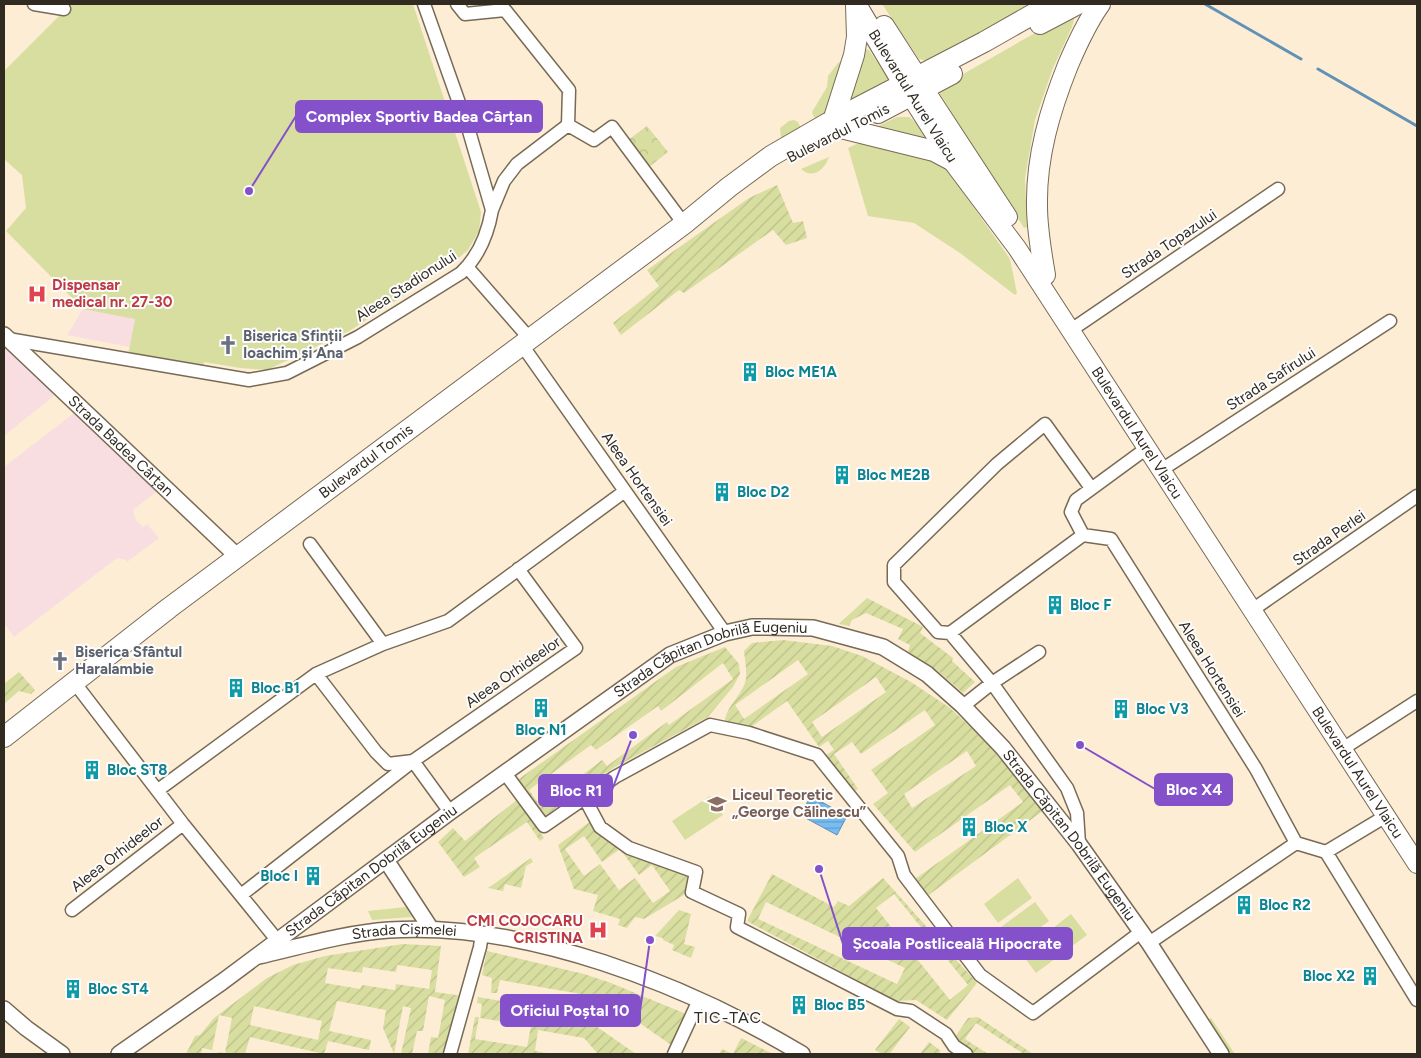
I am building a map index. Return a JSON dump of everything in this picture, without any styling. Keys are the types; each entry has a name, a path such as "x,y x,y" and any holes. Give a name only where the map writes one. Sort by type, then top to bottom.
{"main road":[{"name":"Bulevardul Aurel Vlaicu","path":"860,4 914,87 1045,275 1169,465 1417,855"},
{"path":"860,4 854,55 839,125 934,150 951,160"},
{"name":"Bulevardul Tomis","path":"914,87 984,42 1051,4"},
{"name":"Bulevardul Tomis","path":"4,737 238,557 684,224 771,156 839,125 1078,4"},
{"path":"1045,275 1037,206 1039,166 1058,90 1091,17 1100,4"},
{"name":"Bulevardul Aurel Vlaicu","path":"914,87 951,160 1017,248 1417,864"}],"street":[{"path":"34,4 64,9"},
{"path":"424,4 469,131 492,210"},
{"path":"457,4 465,14 505,10 569,90 568,125 594,140 612,127 684,224"},
{"name":"Aleea Stadionului","path":"6,337 249,380 287,373 358,337 462,273 480,249 492,210 504,181 517,164 568,125"},
{"name":"Strada Topazului","path":"1078,326 1278,189"},
{"name":"Aleea Hortensiei","path":"468,267 526,342 625,491 725,632"},
{"name":"Strada Safirului","path":"1169,465 1390,321"},
{"name":"Strada Badea Cârțan","path":"6,337 238,557"},
{"path":"1092,488 1044,424 997,464 894,565 894,582 938,632 950,633 1083,535 1071,512 1076,500 1147,448"},
{"name":"Aleea Orhideelor","path":"158,790 316,674 383,644 448,621 625,491"},
{"name":"Strada Perlei","path":"1258,606 1417,496"},
{"name":"Aleea Hortensiei","path":"1083,535 1111,538 1256,770 1296,843"},
{"path":"310,544 383,644"},
{"name":"Aleea Orhideelor","path":"241,895 413,761 576,648 518,569"},
{"name":"Strada Căpitan Dobrilă Eugeniu","path":"120,1054 215,987 450,812 670,655 725,632 752,627 813,628 883,647 927,674 963,706 1003,748 1079,844 1145,938 1221,1054"},
{"path":"950,633 992,684 1067,788 1077,813 1079,844"},
{"path":"963,706 1039,652"},
{"name":"Aleea Orhideelor","path":"316,674 376,752 388,764 413,761"},
{"name":"Aleea Orhideelor","path":"74,682 183,824 277,940"},
{"path":"1347,746 1417,700"},
{"path":"505,773 544,826 615,777 710,725 749,733 817,755 898,856 904,875 980,975 1033,1013 1145,938 1296,843 1326,852 1417,1000"},
{"path":"413,761 450,812"},
{"path":"584,797 600,827 629,848 696,872 692,892 739,914 737,927 897,1009 911,1011 946,1034 954,1046 966,1054"},
{"path":"1326,852 1386,816"},
{"name":"Aleea Orhideelor","path":"72,910 183,824"},
{"path":"386,860 431,929"},
{"name":"Strada Cișmelei","path":"253,958 358,934 388,930 431,929 482,934 522,941 572,954 645,978 699,1000 802,1054"},
{"path":"450,1054 482,934"},
{"path":"674,1054 699,1000"},
{"path":"4,1009 62,1054"}],"shaded area":[{"path":"83,309 135,318 130,347 67,335"},
{"path":"4,346 56,394 4,436"},
{"path":"74,413 147,481 156,492 133,510 136,520 143,527 147,524 159,538 127,562 117,558 14,637 4,623 4,467"}],"green space":[{"path":"67,4 413,4 481,212 479,231 468,250 450,265 351,330 267,370 204,362 203,367 128,355 135,319 83,309 6,231 26,208 22,175 4,159 4,71 70,5"},
{"path":"882,4 1036,4 931,62 919,59"},
{"path":"1070,13 1075,16 1072,27 1053,68 1035,120 1025,178 1027,227 1024,228 937,89"},
{"path":"865,49 869,50 889,82 853,101 849,98"},
{"path":"844,59 825,116 818,120 812,112 827,87 828,76 838,63"},
{"path":"897,117 909,117 918,124 930,144 876,127"},
{"path":"794,120 798,122 801,128 781,138 780,128 789,121"},
{"path":"647,126 668,152 649,167 628,140"},
{"path":"867,139 939,158 1010,259 1017,293 1015,295 960,253 914,223 868,216 848,148"},
{"path":"829,157 825,165 818,172 810,173 801,169"},
{"path":"777,185 793,223 803,221 807,238 786,245 773,230 684,293 679,290 621,335 613,323 659,286 647,270 749,198"},
{"path":"867,598 923,627 920,633 953,658 952,661 975,682 963,693 938,671 908,652 910,645 898,639 903,629 866,613 852,620 849,626 839,624"},
{"path":"783,640 832,646 862,656 911,682 950,708 974,730 1004,762 1044,810 926,897 915,879 1023,802 1010,785 915,852 873,804 888,793 871,770 935,725 925,710 861,754 852,742 834,754 858,789 855,791 826,755 834,750 828,741 819,747 787,701 751,727 729,725 725,722 728,711 744,685 746,673 744,651 752,643","holes":["798,660 808,674 744,719 735,705","876,677 886,692 822,737 812,722","967,751 976,766 912,808 904,794"]},
{"path":"725,647 739,664 740,674 733,687 708,717 615,767 542,818 516,781 676,667","holes":["723,663 733,679 669,725 667,722 607,766 602,760 541,807 529,790 591,745 596,750 658,706 661,711"]},
{"path":"19,672 35,690 31,694 19,691 4,704 4,684"},
{"path":"710,796 723,815 685,840 672,821"},
{"path":"518,799 544,838 540,841 527,822 474,858 480,867 464,877 438,842 453,828 465,841"},
{"path":"591,821 598,832 692,873 687,893 644,919 635,917 627,928 618,925 620,919 593,911 598,895 574,889 558,845","holes":["584,836 602,862 620,849 639,875 652,865 670,891 653,903 635,878 619,890 600,864 584,876 565,849"]},
{"path":"531,858 533,862 526,866 521,888 505,884 503,891 488,888"},
{"path":"772,874 834,907 838,901 849,906 883,878 977,983 947,1020 916,1000 896,1001 747,921","holes":["894,894 968,985 950,1000 876,908","766,902 905,968 897,984 758,919"]},
{"path":"1018,878 1032,898 998,923 984,904"},
{"path":"1035,902 1049,921 1015,946 1001,927"},
{"path":"406,907 412,917 372,920 368,911"},
{"path":"679,910 691,914 684,944 695,947 691,958 672,950 674,945 663,940 663,938 655,936"},
{"path":"1071,914 1087,935 1036,973 1021,953"},
{"path":"403,944 441,946 435,992 463,996 446,1054 428,1054 431,1037 438,1038 445,1000 429,996 423,1031 417,1031 412,1054 401,1054 411,1008 403,1006 394,1054 383,1028 386,1010 337,1001 329,1031 371,1040 369,1050 328,1041 324,1054 250,1037 245,1054 217,1054 218,1052 225,1053 232,1018 219,1015 212,1050 202,1048 201,1054 186,1054 195,1036 200,1035 214,1018 267,978 293,965 325,956","holes":["397,965 432,970 429,989 396,984 395,990 362,985 360,989 325,983 328,968 362,973 363,967 396,972","254,1006 322,1021 318,1040 250,1025"]},
{"path":"487,951 584,974 686,1014 671,1045 604,998 500,980 497,993 491,993 492,978 482,975"},
{"path":"478,997 501,1001 500,1008 593,1024 636,1054 598,1054 584,1038 538,1030 535,1051 552,1054 468,1054 475,1017 479,1017 475,1039 527,1047 531,1026 480,1018 482,1004 477,1003"},
{"path":"978,1017 1033,1054 1024,1054 976,1023 965,1039 988,1054 968,1052 955,1037 968,1018"},
{"path":"1211,1018 1235,1054 1226,1054 1205,1022"},
{"path":"899,1019 910,1027 891,1052 889,1054 882,1054 875,1050"},
{"path":"741,1038 773,1054 733,1054"},
{"path":"929,1042 941,1051 938,1054 920,1054"},
{"path":"722,1049 733,1054 719,1054"}],"water":[{"path":"811,796 847,816 837,835 800,815"}],"waterway":[{"path":"1205,4 1301,59"},
{"path":"1318,69 1417,126"}],"place":[{"name":"Complex Sportiv Badea Cârțan","path":"249,191"},
{"name":"Dispensar medical nr. 27-30","path":"37,294"},
{"name":"Biserica Sfinții Ioachim și Ana","path":"228,345"},
{"name":"Bloc ME1A","path":"750,372"},
{"name":"Bloc ME2B","path":"842,475"},
{"name":"Bloc D2","path":"722,492"},
{"name":"Bloc F","path":"1055,605"},
{"name":"Biserica Sfântul Haralambie","path":"60,661"},
{"name":"Bloc B1","path":"236,688"},
{"name":"Bloc N1","path":"541,708"},
{"name":"Bloc V3","path":"1121,709"},
{"name":"Bloc R1","path":"633,735"},
{"name":"Bloc X4","path":"1080,745"},
{"name":"Bloc ST8","path":"92,770"},
{"name":"Liceul Teoretic „George Călinescu”","path":"717,804"},
{"name":"Bloc X","path":"969,827"},
{"name":"Școala Postliceală Hipocrate","path":"819,869"},
{"name":"Bloc I","path":"313,876"},
{"name":"Bloc R2","path":"1244,905"},
{"name":"CMI COJOCARU CRISTINA","path":"598,930"},
{"name":"Oficiul Poștal 10","path":"650,940"},
{"name":"Bloc X2","path":"1370,976"},
{"name":"Bloc ST4","path":"73,989"},
{"name":"Bloc B5","path":"799,1005"}],"district":[{"name":"TIC-TAC","path":"728,1017"}]}
